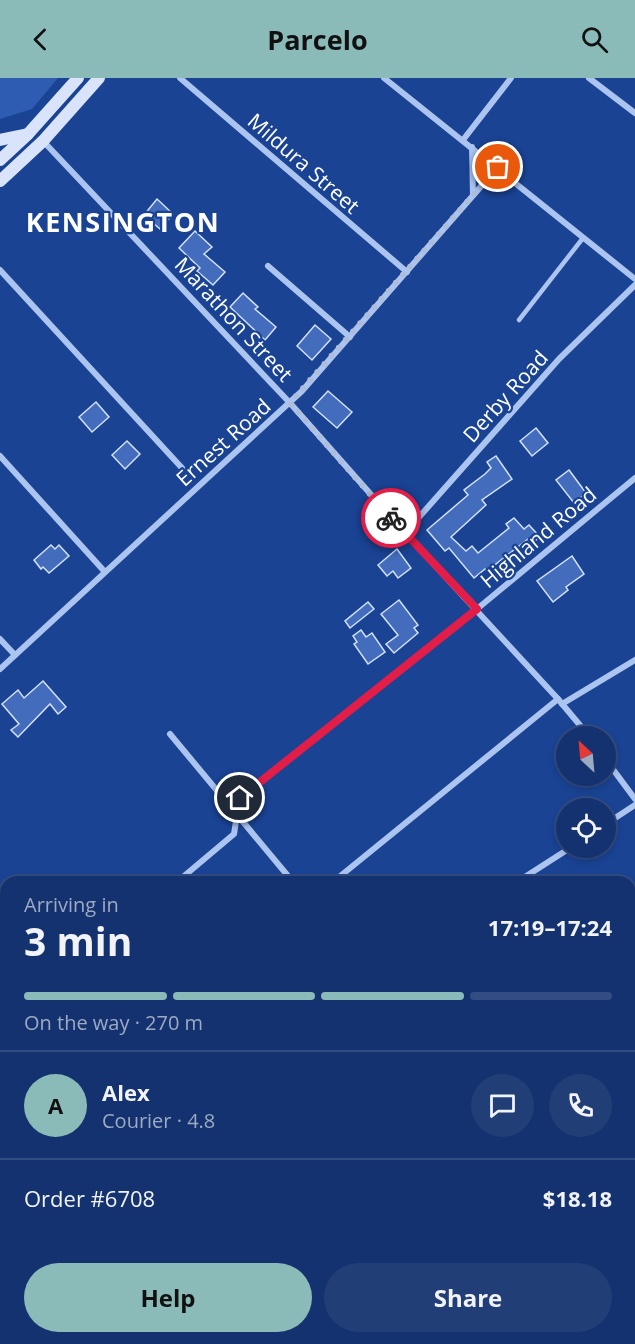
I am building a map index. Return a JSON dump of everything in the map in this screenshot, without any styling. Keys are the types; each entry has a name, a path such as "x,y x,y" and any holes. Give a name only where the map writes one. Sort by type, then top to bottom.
{"main road":[{"path":"0,160 28,134 78,78"},
{"path":"0,181 44,141 99,78"},
{"path":"0,140 28,134 44,141"}],"street":[{"name":"Mildura Street","path":"180,78 407,272"},
{"path":"384,78 635,279"},
{"path":"463,140 511,78"},
{"path":"589,78 635,113"},
{"name":"Marathon Street","path":"44,141 290,403 581,726"},
{"path":"472,147 473,195"},
{"name":"Ernest Road","path":"0,669 290,403 498,167"},
{"path":"268,266 350,337"},
{"path":"0,270 182,468"},
{"name":"Derby Road","path":"405,533 559,359 635,285"},
{"path":"0,456 105,572"},
{"name":"Highland Road","path":"184,876 231,837 236,830 239,802 243,795 477,609 635,478"},
{"path":"0,639 15,655"},
{"path":"341,876 560,701 635,660"},
{"path":"170,734 288,876"},
{"path":"616,773 635,800"},
{"path":"616,817 635,805"},
{"path":"526,876 556,857"}],"lane":[{"path":"519,320 582,237"}],"shaded area":[{"path":"0,78 58,78 32,109 0,119"}],"building":[{"path":"157,199 173,214 160,229 144,215"},
{"path":"195,231 212,247 204,254 225,272 213,285 197,271 200,268 179,248"},
{"path":"243,293 258,307 255,309 276,327 265,340 230,307"},
{"path":"315,325 331,339 312,360 297,346"},
{"path":"328,391 352,412 337,428 313,407"},
{"path":"96,402 109,417 92,432 79,417"},
{"path":"536,428 548,443 532,456 520,441"},
{"path":"127,441 140,454 125,469 112,455"},
{"path":"496,456 512,479 482,500 486,505 451,537 466,551 472,546 478,553 509,528 506,524 514,518 524,529 529,525 540,537 531,544 528,539 487,571 485,569 474,578 449,548 445,551 427,530 468,495 464,490 491,468 487,462"},
{"path":"569,470 586,493 574,503 556,480"},
{"path":"51,545 55,549 59,545 69,556 49,573 43,567 41,569 34,560"},
{"path":"397,549 411,568 398,578 393,571 387,576 378,565"},
{"path":"572,556 584,574 566,587 568,590 553,602 537,581"},
{"path":"399,600 418,625 414,628 418,633 394,653 386,644 398,635 381,614"},
{"path":"368,602 374,609 350,628 345,621"},
{"path":"361,630 366,637 372,633 385,652 368,664 354,644 357,642 353,636"},
{"path":"43,681 66,707 58,714 50,704 18,737 11,730 19,724 2,704 18,690 24,698"}],"way so far":[{"path":"391,518 290,403 498,167"}],"district":[{"name":"KENSINGTON","path":"123,221"}],"route":[{"path":"240,798 477,609 391,518"}]}
